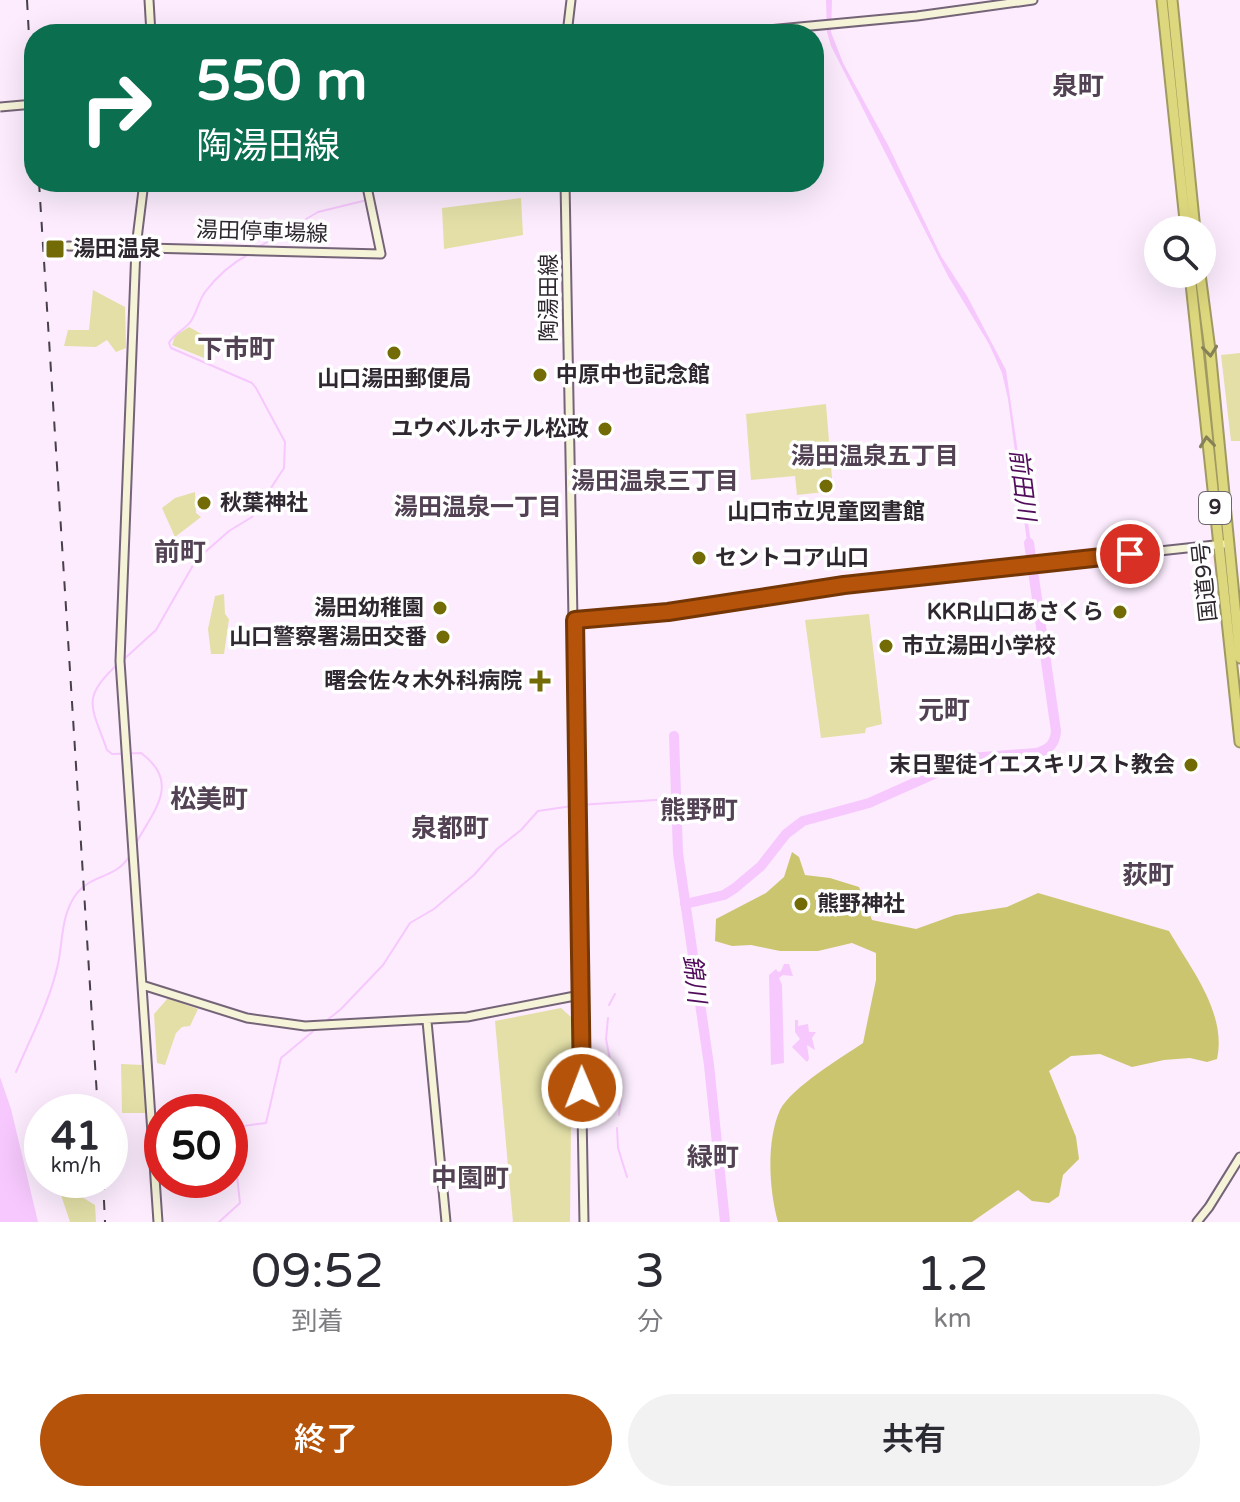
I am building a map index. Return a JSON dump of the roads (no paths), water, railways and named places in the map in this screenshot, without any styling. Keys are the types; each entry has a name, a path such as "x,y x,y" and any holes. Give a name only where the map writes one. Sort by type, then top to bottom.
{"highway":[{"path":"1162,0 1185,216"},
{"path":"1172,0 1194,216"},
{"name":"国道9号","path":"1192,288 1240,658"},
{"name":"国道9号","path":"1202,288 1210,350 1240,742"}],"main road":[{"path":"149,0 150,24"},
{"path":"568,24 571,0"},
{"path":"824,25 1033,0"},
{"path":"0,107 24,105"},
{"path":"143,192 136,247 120,661 158,1222"},
{"name":"湯田停車場線","path":"68,246 381,254 369,192"},
{"name":"陶湯田線","path":"565,192 584,1222"},
{"path":"575,620 668,612 844,585 1223,544"},
{"path":"142,985 269,1023 327,1026 490,1014 580,995"},
{"path":"427,1021 446,1222"},
{"path":"1197,1222 1240,1157"}],"water":[{"path":"826,0 832,0 831,32 843,63 888,145 941,256 967,296 1006,370 1033,557 1029,557 1002,373 989,344 948,276 831,46 827,32"},
{"path":"784,964 789,964 793,976 783,975 779,978 782,985 784,1063 771,1065 769,975 776,969 781,971"},
{"path":"795,1020 798,1020 798,1026 808,1024 809,1032 816,1032 812,1038 815,1050 807,1045 807,1062 792,1047 800,1039 795,1032"},
{"path":"0,1077 24,1163 24,1198 32,1198 38,1222 0,1222"}],"waterway":[{"path":"257,248 318,212 367,200"},
{"path":"123,660 156,630 196,560 229,531 252,517 284,468 285,442 252,383 171,348 169,343 191,321 203,295 215,281 249,254"},
{"name":"前田川","path":"685,904 724,895 735,888 761,866 786,834 803,821 869,803 970,758 1036,753 1050,746 1056,731 1029,543"},
{"path":"118,664 94,695 97,723 107,750 112,754 141,753 153,764 162,786 156,809 135,845"},
{"name":"錦川","path":"674,736 678,853 709,1065 725,1222"},
{"path":"579,805 671,799 677,791"},
{"path":"325,1022 383,965 410,923 434,909 474,875 538,811 572,806"},
{"path":"16,1072 50,992 65,918 72,901 83,887 119,868 130,855"},
{"path":"609,1005 615,994"},
{"path":"608,1018 606,1039 611,1065"},
{"path":"219,1222 240,1203 232,1131 236,1127 266,1123 281,1058 317,1028"},
{"path":"615,1089 621,1099 619,1115"},
{"path":"617,1128 618,1148 627,1177"}],"railway":[{"path":"27,0 28,24"},
{"path":"40,192 97,1094"},
{"path":"104,1198 105,1222"}],"place":[{"name":"湯田温泉","path":"55,249"},
{"name":"山口湯田郵便局","path":"394,353"},
{"name":"中原中也記念館","path":"540,375"},
{"name":"ユウベルホテル松政","path":"605,429"},
{"name":"山口市立児童図書館","path":"826,486"},
{"name":"秋葉神社","path":"204,503"},
{"name":"セントコア山口","path":"699,558"},
{"name":"湯田幼稚園","path":"440,608"},
{"name":"KKR山口あさくら","path":"1120,612"},
{"name":"山口警察署湯田交番","path":"443,637"},
{"name":"市立湯田小学校","path":"886,646"},
{"name":"曙会佐々木外科病院","path":"540,681"},
{"name":"末日聖徒イエスキリスト教会","path":"1191,765"},
{"name":"熊野神社","path":"801,904"}],"district":[{"name":"泉町","path":"1078,86"},
{"name":"下市町","path":"236,349"},
{"name":"湯田温泉五丁目","path":"875,456"},
{"name":"湯田温泉三丁目","path":"655,481"},
{"name":"湯田温泉一丁目","path":"478,507"},
{"name":"前町","path":"180,552"},
{"name":"元町","path":"944,710"},
{"name":"松美町","path":"209,799"},
{"name":"熊野町","path":"699,810"},
{"name":"泉都町","path":"450,828"},
{"name":"荻町","path":"1148,875"},
{"name":"緑町","path":"713,1157"},
{"name":"中園町","path":"470,1178"}]}
